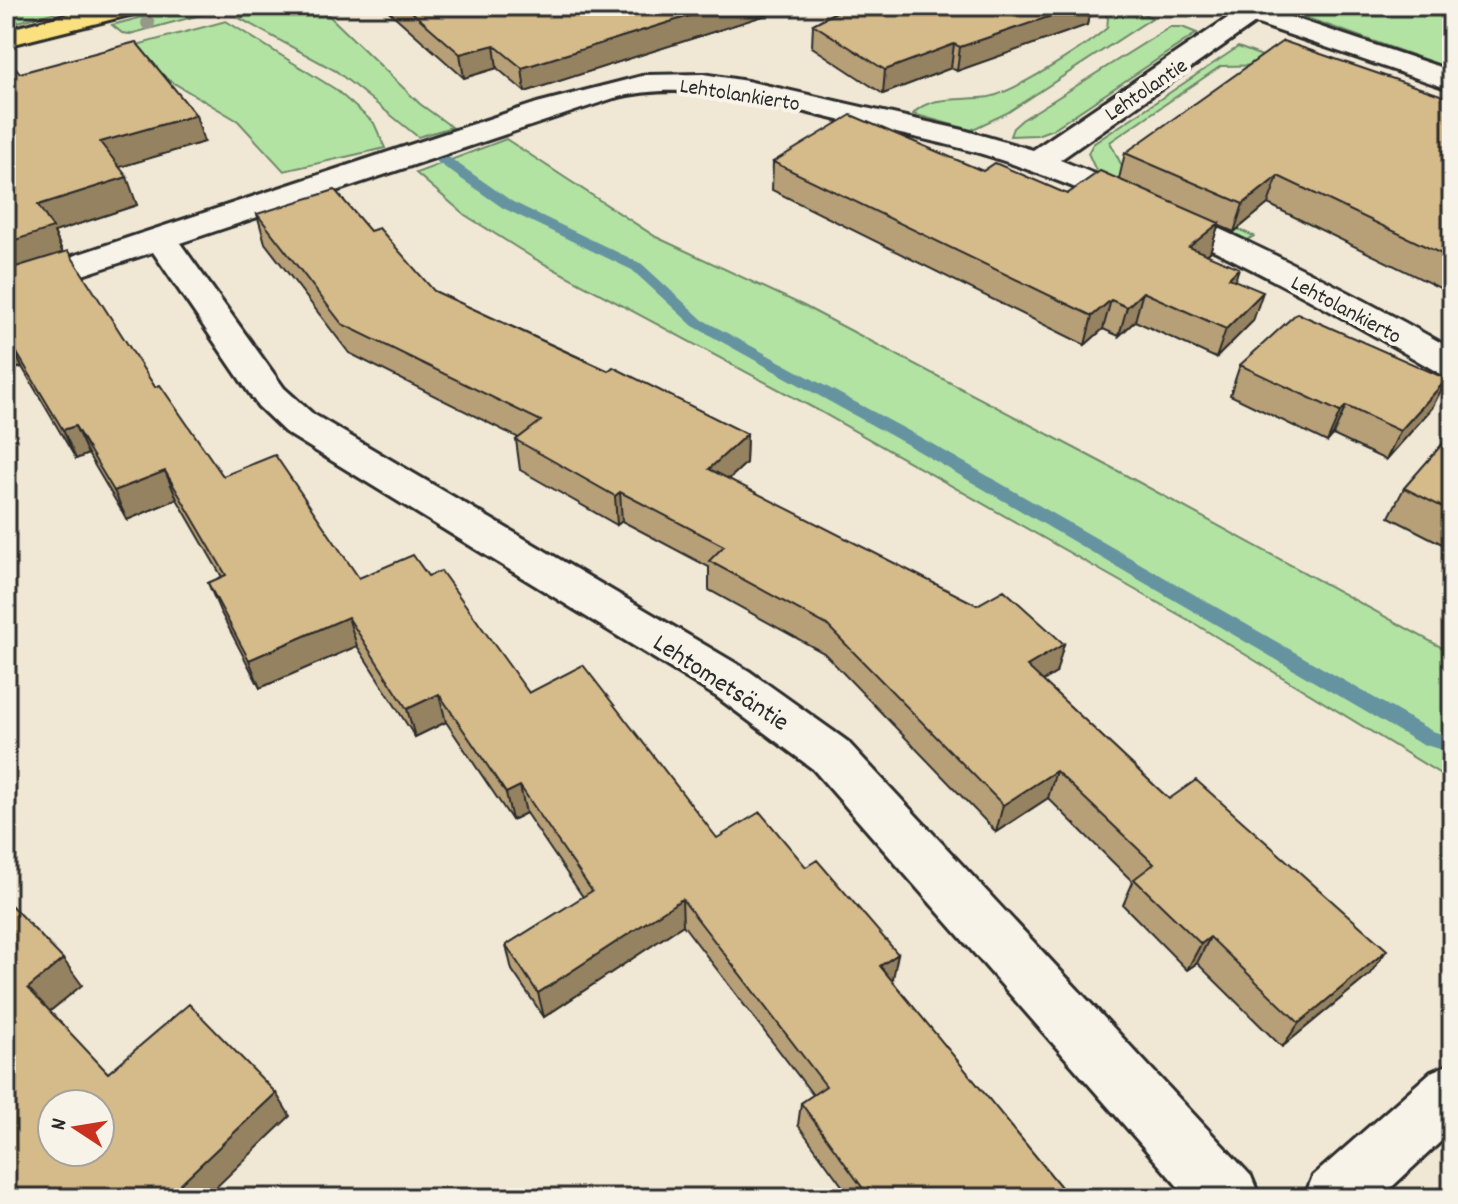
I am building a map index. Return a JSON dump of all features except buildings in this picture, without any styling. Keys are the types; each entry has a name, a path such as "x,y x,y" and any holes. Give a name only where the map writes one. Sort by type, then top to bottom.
{"main road":[{"path":"6,38 132,6"}],"street":[{"path":"1242,10 1452,81"},
{"name":"Lehtolantie","path":"1037,162 1242,10"},
{"name":"Lehtolankierto","path":"6,290 548,109 628,85 662,82 749,92 976,143 1037,162 1199,233 1372,318 1452,365"},
{"name":"Lehtometsäntie","path":"160,238 271,397 299,423 733,684 830,755 1229,1198"},
{"path":"1335,1198 1452,1092"}],"green space":[{"path":"32,6 80,6 6,25 6,13"},
{"path":"185,6 233,6 130,34 122,33 112,25"},
{"path":"283,6 319,6 420,104 452,127 418,137 336,71 239,18"},
{"path":"1098,6 1129,6 1152,18 1007,113 971,130 913,114 928,103 1001,93 1050,67 1107,28 1108,18"},
{"path":"1273,6 1452,6 1452,69"},
{"path":"226,21 335,89 374,123 385,148 284,171 238,121 118,50"},
{"path":"1170,27 1182,27 1197,33 1053,129 1037,135 1010,136 1022,120"},
{"path":"1238,47 1286,65 1221,66 1110,142 1130,182 1254,236 1247,240 1128,190 1097,173 1088,153 1093,144"},
{"path":"506,139 656,237 804,306 1118,471 1452,653 1452,781 1192,622 821,412 535,259 465,215 416,173"}],"waterway":[{"path":"442,159 508,205 637,267 698,323 914,441 1426,737 1452,745"}]}
